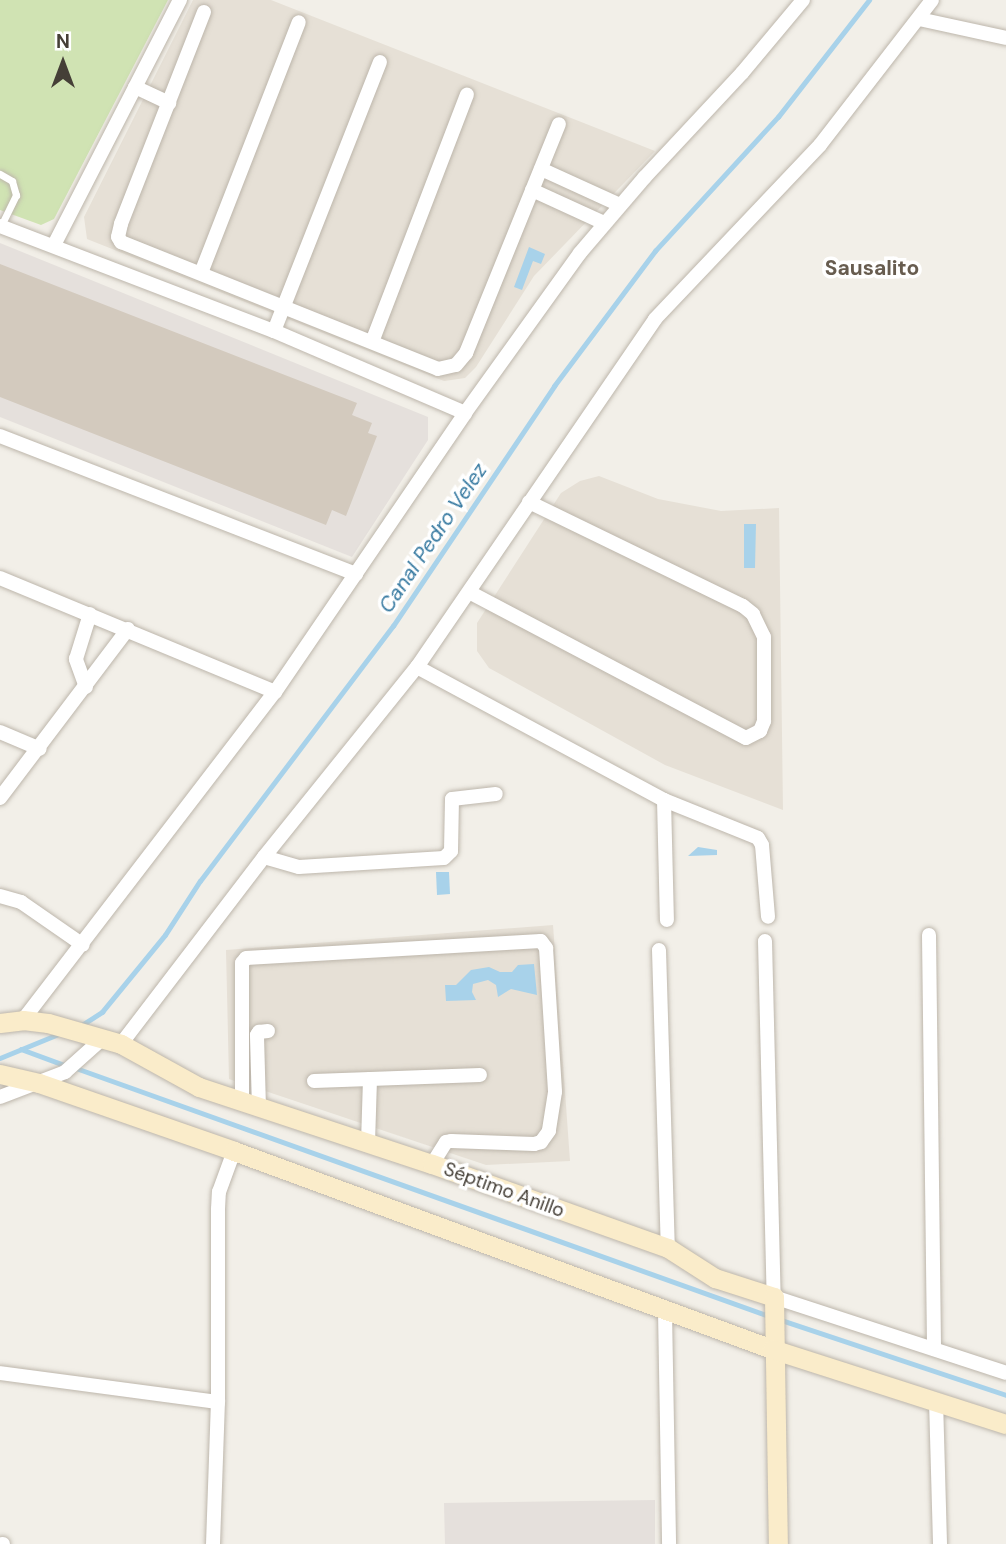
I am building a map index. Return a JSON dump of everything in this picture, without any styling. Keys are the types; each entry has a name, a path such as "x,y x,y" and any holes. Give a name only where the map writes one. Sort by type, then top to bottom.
{"street":[{"path":"54,245 180,0"},
{"path":"23,1020 275,692 465,413 604,223 742,74 803,0"},
{"path":"0,1097 65,1072 107,1039 264,857 417,667 655,319 820,145 932,0"},
{"path":"204,12 118,237 127,246 201,273 438,369 449,368 462,360 559,124"},
{"path":"919,19 1006,38"},
{"path":"201,273 299,22"},
{"path":"274,331 380,62"},
{"path":"135,87 169,103"},
{"path":"372,342 467,95"},
{"path":"541,169 620,205"},
{"path":"532,190 604,223"},
{"path":"1,226 274,331 465,413"},
{"path":"0,436 356,574"},
{"path":"469,592 746,738 760,731 764,721 764,637 753,614 743,606 529,502"},
{"path":"0,578 275,692"},
{"path":"86,687 76,651 90,614"},
{"path":"0,799 128,629"},
{"path":"417,667 664,800 760,840 768,917"},
{"path":"0,732 40,749"},
{"path":"264,857 299,867 444,858 451,851 452,799 496,794"},
{"path":"664,800 667,920"},
{"path":"0,896 22,902 83,944"},
{"path":"929,935 934,1349"},
{"path":"250,1105 242,963 246,958 541,941 546,948 555,1092 550,1131 541,1142 534,1144 446,1142 432,1164"},
{"path":"765,941 778,1544"},
{"path":"659,950 668,1248"},
{"name":"Séptimo Anillo","path":"0,1023 23,1020 48,1023 107,1039 200,1087 432,1164 668,1248 722,1282 773,1322 936,1400 1006,1424"},
{"path":"250,1105 257,1035 268,1031"},
{"name":"Séptimo Anillo","path":"0,1074 40,1083 234,1151 665,1311 773,1322 934,1349 1006,1373"},
{"path":"314,1081 480,1075"},
{"path":"368,1143 370,1079"},
{"path":"213,1544 218,1402 219,1192 234,1151"},
{"path":"665,1311 669,1544"},
{"path":"0,1374 218,1402"},
{"path":"936,1400 940,1544"}],"lane":[{"path":"0,174 12,181 16,195 1,226"}],"shaded area":[{"path":"193,0 271,0 655,151 534,276 476,367 465,378 444,381 87,239 84,217"},
{"path":"0,243 428,417 428,440 352,557 0,417"},
{"path":"599,476 658,499 721,511 779,508 783,810 665,765 489,668 477,651 477,623 561,493 580,481"},
{"path":"553,925 570,1161 486,1165 229,1079 226,950"},
{"path":"655,1500 655,1544 445,1544 444,1503"}],"green space":[{"path":"0,0 168,0 54,219 41,225 0,210"}],"water":[{"path":"529,247 545,254 541,264 533,261 522,290 514,287"},
{"path":"744,524 756,524 755,568 744,568"},
{"path":"698,847 717,850 717,855 688,856"},
{"path":"436,872 449,872 450,894 437,895"},
{"path":"534,964 537,995 511,989 498,997 496,985 488,980 473,984 472,992 476,1000 446,1001 445,985 456,985 471,970 489,967 500,972 512,972 518,965"}],"building":[{"path":"0,264 357,403 352,415 372,423 368,433 377,436 346,516 332,510 326,525 0,397"}],"waterway":[{"name":"Canal Pedro Velez","path":"82,1025 102,1012 165,935 200,881 393,626 554,386 655,251 778,117 869,0"},
{"name":"Canal Pedro Velez","path":"0,1058 61,1033"},
{"path":"21,1049 67,1066"},
{"path":"76,1068 769,1316"},
{"path":"781,1320 1006,1395"}],"district":[{"name":"Sausalito","path":"872,268"}]}
